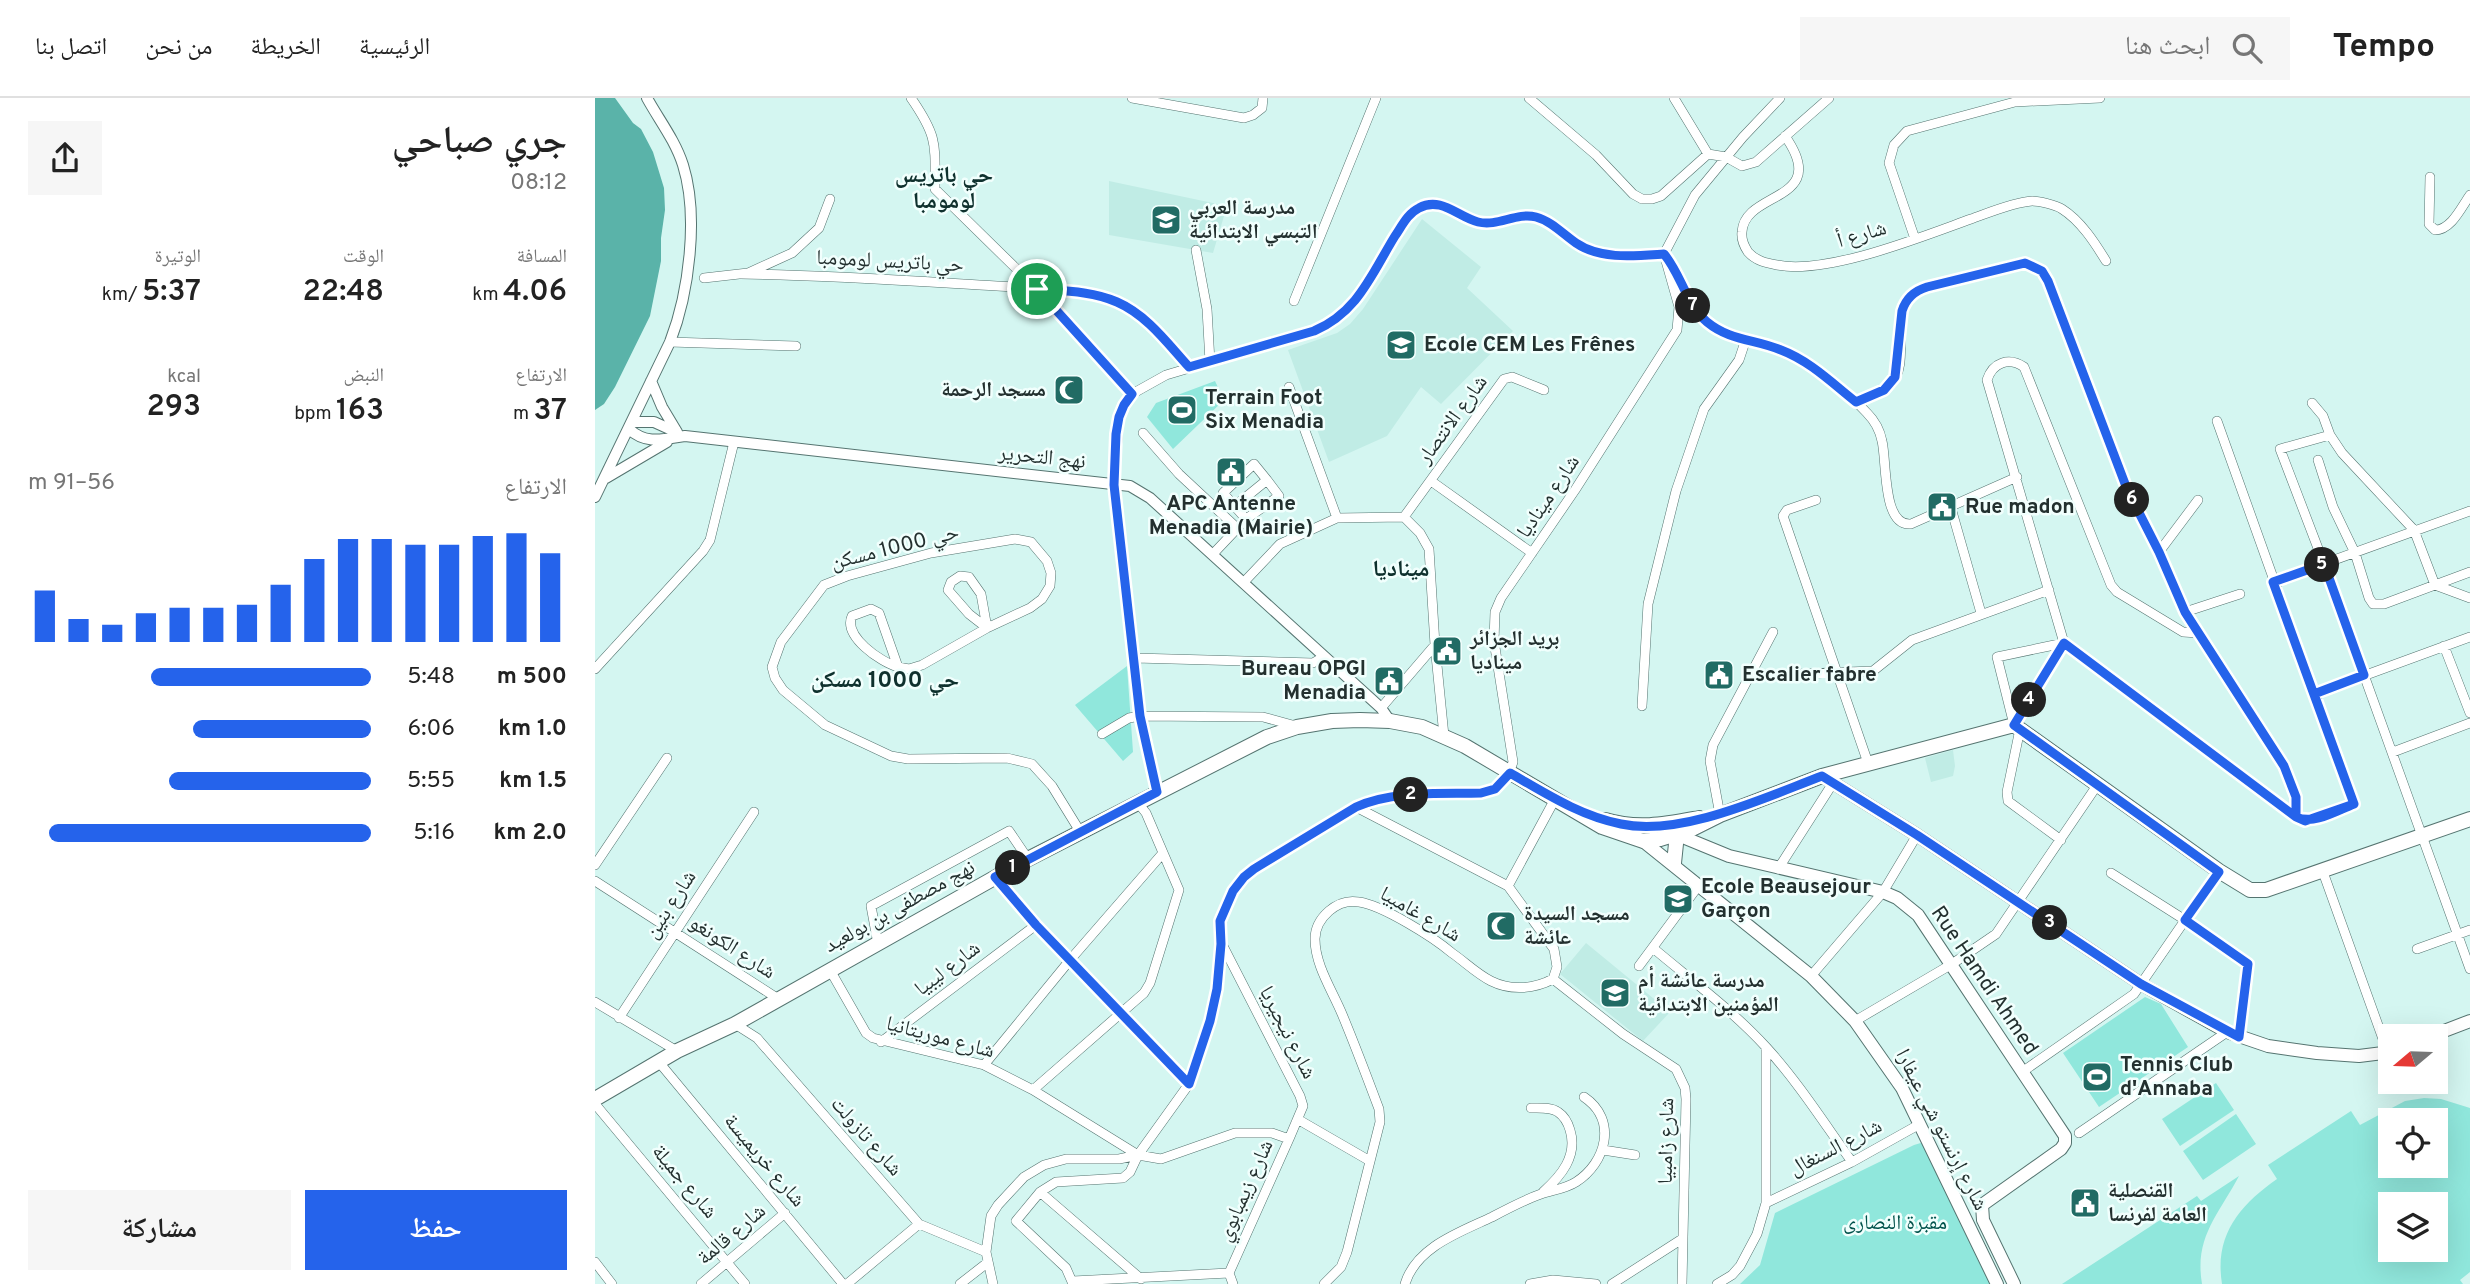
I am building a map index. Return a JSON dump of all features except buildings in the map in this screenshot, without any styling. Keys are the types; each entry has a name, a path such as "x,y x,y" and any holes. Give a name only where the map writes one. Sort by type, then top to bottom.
{"main road":[{"name":"نهج مصطفى بن بولعيد","path":"595,1101 658,1061 780,1000 1028,859 1267,737 1297,727 1332,721 1389,721 1422,727 1444,736 1577,810 1602,827 1643,841"},
{"path":"1643,841 1677,834 1720,815 1828,780 1868,763 2017,727 2219,872 2251,890 2266,891 2470,819"},
{"path":"1828,780 1917,835 2141,984 2233,1034 2269,1046 2318,1053 2359,1056 2378,1053"},
{"name":"نهج مصطفى بن بولعيد","path":"1577,810 1618,824 1661,826 1720,815"},
{"path":"1661,826 1677,834"},
{"path":"1674,863 1677,834"},
{"name":"Rue Hamdi Ahmed","path":"1677,834 1729,856 1883,892 1897,898 1918,915 1952,964 2064,1133 2065,1143"},
{"name":"شارع إرنستو شي عيفارا","path":"1643,841 1674,863 1811,976 1855,1021 1902,1088 1997,1284"},
{"path":"2448,1029 2470,1021"},
{"name":"شارع إرنستو شي عيفارا","path":"2014,1284 1982,1216 1982,1205 2061,1149 2065,1143"}],"street":[{"path":"595,496 670,342 685,288 689,236 688,192 683,166 673,141 646,98"},
{"name":"حي باتريس لومومبا","path":"911,98 932,132 935,144 935,190 1037,289 1132,394"},
{"path":"1132,98 1244,118 1262,108 1262,98"},
{"path":"1294,301 1376,98"},
{"path":"1529,98 1596,155 1633,194 1642,199 1661,196 1707,154"},
{"path":"1664,254 1695,195 1780,98"},
{"path":"1707,154 1726,157 1737,164 1752,164 1829,98"},
{"path":"1915,239 1889,163 1894,145 1907,131 2015,102 2100,98"},
{"path":"1674,99 1707,154"},
{"name":"شارع أ","path":"1785,136 1797,155 1798,175 1790,187 1750,213 1746,218 1742,237 1751,255 1762,262 1789,267 1810,267 1915,239 1991,212 2033,201 2062,209 2089,235 2106,261"},
{"path":"2430,177 2429,224 2435,230 2443,229 2454,218 2470,195"},
{"name":"حي باتريس لومومبا","path":"741,274 792,253 819,228 830,199"},
{"path":"1157,792 1140,716 1114,485 1119,417 1132,394 1167,375 1314,331 1338,319 1356,301 1406,219 1425,205 1442,205 1471,220 1488,224 1522,216 1539,218 1579,245 1613,256 1664,254"},
{"path":"1196,250 1207,309 1210,362"},
{"path":"1664,254 1673,264 1694,308 1717,329 1745,342 1780,349 1809,363 1869,414 1882,439 1889,495 1897,520 1902,524 1911,524 1951,508 2017,477"},
{"name":"شارع ميناديا","path":"1510,773 1513,762 1493,626 1501,598 1575,490 1677,330 1679,307 1664,254"},
{"path":"1856,402 1884,390 1895,377 1902,311 1914,293 1927,287 2013,265 2031,264 2045,276 2127,489 2185,612 2284,766 2296,797 2296,817"},
{"name":"حي باتريس لومومبا","path":"703,278 741,274 842,277 1082,292 1117,301 1146,321 1189,367"},
{"path":"670,342 796,346"},
{"path":"1643,706 1648,604 1676,491 1704,409 1739,360 1745,342"},
{"path":"2198,633 2183,632 2114,589 2024,367 2018,363 2005,362 1993,368 1987,380 2064,643 2296,817 2305,821 2313,820 2354,804 2217,421"},
{"name":"شارع الانتصار","path":"1404,517 1504,379 1512,377 1544,390"},
{"path":"603,480 680,435 662,407 652,381"},
{"path":"1289,387 1336,518"},
{"path":"2312,402 2323,416 2330,435 2342,453 2414,530 2435,585"},
{"name":"نهج التحرير","path":"680,435 655,422 631,426 639,437 651,440 680,435 1130,486 1150,498 1244,582 1381,708 1389,721"},
{"path":"1143,433 1179,474 1237,528"},
{"path":"2330,435 2280,449 2393,752 2470,969"},
{"path":"595,669 710,540 734,442"},
{"path":"2318,460 2333,507 2355,553 2369,598 2376,605 2470,572"},
{"path":"1213,554 1246,520 1279,496 1254,464 1223,493 1246,520"},
{"path":"1235,506 1267,480"},
{"path":"1431,481 1532,553"},
{"path":"1817,500 1787,510 1783,516 1868,763"},
{"path":"2159,552 2198,500"},
{"path":"1951,508 1981,613"},
{"path":"2273,582 2470,510"},
{"path":"1244,582 1280,544 1336,518 1404,517 1420,533 1429,549 1444,736"},
{"name":"حي 1000 مسكن","path":"898,667 908,669 922,665 987,628 1030,608 1042,599 1050,586 1051,573 1047,561 1031,542 1015,539 931,553 824,584 781,642 772,667 783,690 825,725 891,756 908,759 1007,758 1032,764 1043,773 1081,833"},
{"name":"حي 1000 مسكن","path":"960,576 969,577 981,594 987,628 969,614 948,590 951,582 960,576"},
{"path":"2435,585 2470,597"},
{"path":"1749,676 1873,671 1912,640 2049,590"},
{"path":"2185,612 2240,594"},
{"path":"871,609 879,613 898,667 877,659 851,631 849,622 852,616 871,609"},
{"path":"1720,815 1710,761 1713,745 1773,632"},
{"path":"2314,694 2470,637"},
{"path":"2017,727 1997,657 2064,643"},
{"path":"2061,840 2008,802 2007,792 2017,727 2064,643"},
{"path":"1381,708 1435,645"},
{"path":"2444,646 2470,713"},
{"path":"1135,658 1313,663 1323,657"},
{"path":"1102,734 1129,718 1140,716 1263,717 1297,727"},
{"path":"2393,752 2470,723"},
{"path":"595,865 667,758"},
{"path":"1229,1273 1141,1282 1073,1283 1066,1268 1016,1221 1039,1192 1056,1182 1070,1179 1123,1178 1130,1172 1138,1155 1189,1084 1210,1021 1217,989 1220,921 1229,899 1244,877 1373,799 1481,793 1495,789 1510,773"},
{"path":"1778,869 1828,780"},
{"path":"1855,1021 1952,964 1996,934 2098,784"},
{"path":"1508,886 1555,799"},
{"path":"1033,1090 1144,993 1150,983 1179,890 1146,813 1138,803"},
{"path":"1356,807 1508,886 1554,949 1557,967 1553,979"},
{"name":"شارع بنين","path":"619,1018 754,812"},
{"path":"878,944 871,906 1009,831 1028,859"},
{"path":"1811,976 1883,892 1917,835"},
{"path":"984,1065 1163,853"},
{"path":"2022,1072 2124,1003 2141,984 2219,872"},
{"path":"2323,872 2379,1024"},
{"path":"2079,1133 2233,1034 2248,964 2111,873"},
{"path":"995,877 1036,925 1189,1084"},
{"name":"شارع الكونغو","path":"595,881 780,1000"},
{"path":"1639,966 1699,885"},
{"name":"شارع غامبيا","path":"1324,1284 1341,1268 1347,1252 1380,1122 1379,1109 1325,978 1315,937 1320,921 1336,906 1350,901 1372,905 1451,951 1492,982 1526,988 1540,986 1553,979"},
{"name":"شارع ليبيا","path":"881,1042 1036,925"},
{"path":"2417,949 2470,929"},
{"name":"شارع نيجيريا","path":"1221,944 1300,1096 1303,1106 1299,1120"},
{"path":"1653,948 1748,1028 1766,1047 1853,1162"},
{"name":"شارع موريتانيا","path":"830,970 866,1033 881,1042 984,1065 1033,1090 1138,1155"},
{"name":"شارع زامبيا","path":"1553,979 1623,1034 1666,1062 1681,1078 1686,1099 1682,1284"},
{"path":"595,1002 677,1051"},
{"name":"شارع تازولت","path":"735,1024 757,1038 919,1224 986,1252"},
{"path":"1717,1284 1732,1275 1740,1266 1756,1234 1766,1203 1766,1047"},
{"name":"شارع خريميسة","path":"658,1061 845,1284"},
{"path":"1405,1284 1413,1266 1432,1248 1539,1195 1566,1188 1595,1165 1606,1137 1597,1110 1584,1097"},
{"name":"شارع جميلة","path":"595,1101 745,1284"},
{"path":"1531,1108 1557,1111 1567,1121 1571,1135 1569,1160 1561,1174 1539,1195"},
{"path":"1289,1139 1299,1120 1370,1161"},
{"name":"شارع السنغال","path":"1766,1203 1853,1162 1920,1124"},
{"name":"شارع زيمبابوي","path":"993,1284 986,1252 991,1216 1024,1177 1044,1165 1066,1159 1119,1159 1138,1155 1161,1159 1235,1133 1272,1133 1289,1139 1229,1273 1233,1284"},
{"path":"1603,1150 1635,1155"},
{"path":"1039,1192 1141,1282"},
{"name":"شارع قالمة","path":"701,1284 785,1213"},
{"path":"845,1284 919,1224"},
{"path":"1612,1284 1682,1239"},
{"path":"595,1262 612,1284"},
{"path":"961,1284 987,1263"},
{"path":"1530,1284 1553,1280 1596,1284"}],"shaded area":[{"path":"595,98 615,98 633,123 641,129 653,152 664,188 665,210 661,261 650,316 615,387 604,404 595,410"},
{"name":"مدرسة العربي التبسي الابتدائية","path":"1109,181 1227,206 1213,253 1109,235"},
{"name":"Ecole CEM Les Frênes","path":"1422,219 1481,267 1467,288 1513,331 1441,404 1421,387 1387,436 1329,462 1288,350 1337,333 1350,324 1363,309"},
{"path":"1953,750 1953,776 1931,782 1925,758"},
{"name":"مدرسة عائشة أم المؤمنين الابتدائية","path":"1586,943 1670,1012 1643,1041 1560,974"}],"green space":[{"name":"Terrain Foot Six Menadia","path":"1215,381 1224,400 1173,449 1147,417 1156,403"},
{"path":"1127,666 1133,752 1123,761 1075,705"},
{"path":"2145,997 2161,1004 2188,1047 2099,1107 2063,1053"},
{"path":"2216,1083 2234,1110 2180,1146 2162,1119"},
{"path":"2424,1098 2441,1099 2470,1108 2470,1272 2460,1280 2463,1284 2222,1284 2222,1251 2226,1236 2241,1211 2277,1179 2268,1165 2351,1111 2360,1125 2378,1115 2378,1178 2448,1178 2448,1108 2392,1108 2405,1101"},
{"path":"2236,1114 2256,1144 2203,1180 2183,1151"},
{"name":"مقبرة النصارى","path":"1924,1142 1992,1284 1740,1284 1760,1265 1775,1213"},
{"path":"2239,1176 2216,1214 2205,1239 2200,1267 2202,1284 2062,1284 2197,1196 2201,1201"}],"place":[{"name":"مدرسة العربي التبسي الابتدائية","path":"1166,220"},
{"name":"Ecole CEM Les Frênes","path":"1401,345"},
{"name":"مسجد الرحمة","path":"1069,390"},
{"name":"Terrain Foot Six Menadia","path":"1182,410"},
{"name":"APC Antenne Menadia (Mairie)","path":"1231,472"},
{"name":"Rue madon","path":"1942,507"},
{"name":"بريد الجزائر ميناديا","path":"1447,651"},
{"name":"Escalier fabre","path":"1719,675"},
{"name":"Bureau OPGI Menadia","path":"1389,681"},
{"name":"Ecole Beausejour Garçon","path":"1678,899"},
{"name":"مسجد السيدة عائشة","path":"1501,926"},
{"name":"مدرسة عائشة أم المؤمنين الابتدائية","path":"1615,993"},
{"name":"Tennis Club d'Annaba","path":"2097,1077"},
{"name":"القنصلية العامة لفرنسا","path":"2085,1203"}],"district":[{"name":"حي باتريس لومومبا","path":"944,189"},
{"name":"ميناديا","path":"1401,570"},
{"name":"حي 1000 مسكن","path":"885,681"}],"route":[{"path":"1037,289 1082,292 1117,301 1146,321 1189,367 1314,331 1332,323 1356,301 1406,219 1418,208 1433,204 1442,205 1471,220 1488,224 1531,216 1547,222 1593,252 1613,256 1664,254 1673,264 1694,308 1708,323 1745,342 1780,349 1809,363 1856,402 1884,390 1895,377 1898,370 1902,311 1914,293 1927,287 2019,263 2037,267 2048,281 2127,489 2185,612 2284,766 2296,797 2296,817 2305,821 2354,804 2273,582 2324,564 2364,675 2314,694 2354,804 2313,820 2305,821 2296,817 2064,643 2014,725 2219,872 2185,920 2248,964 2239,1037 2141,984 1917,835 1822,776 1720,815 1646,827 1618,824 1577,810 1510,773 1495,789 1481,793 1373,799 1244,877 1233,891 1220,921 1217,989 1210,1021 1189,1084 1036,925 995,877 1157,792 1140,716 1114,485 1119,417 1132,394 1037,289"}]}
